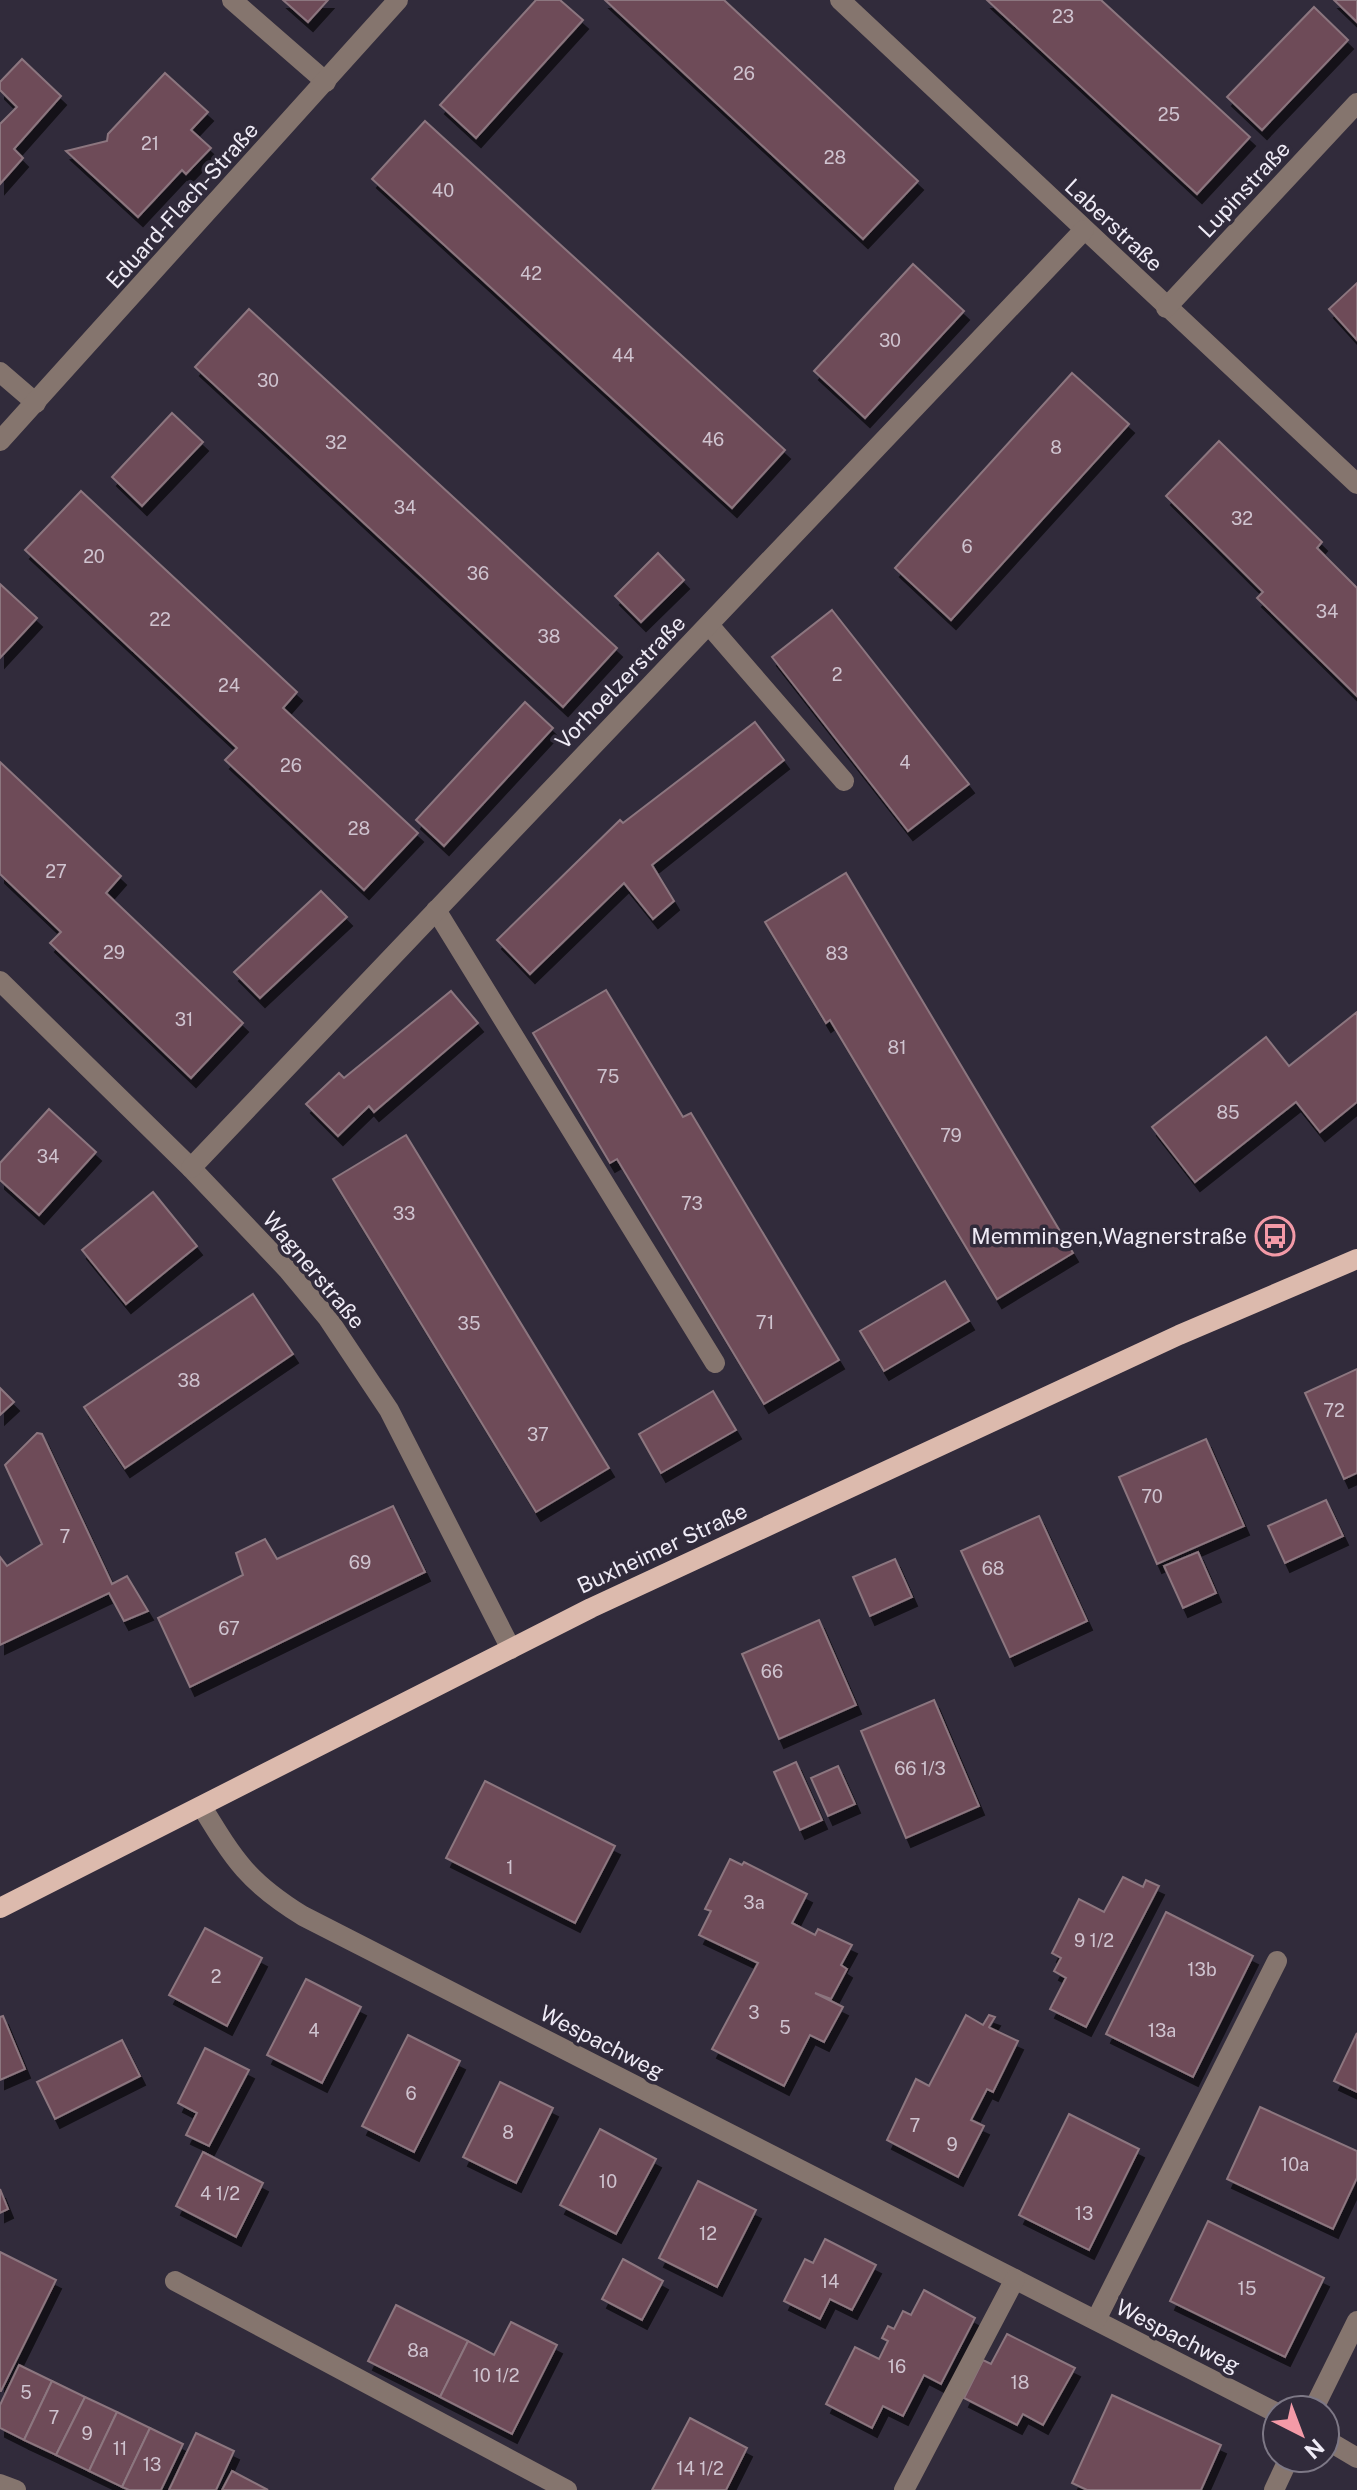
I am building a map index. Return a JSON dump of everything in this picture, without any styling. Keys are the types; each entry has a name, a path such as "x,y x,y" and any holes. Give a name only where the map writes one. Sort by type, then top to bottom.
{"main road":[{"name":"Buxheimer Straße","path":"0,1908 591,1608 1179,1335 1357,1259"}],"street":[{"path":"232,0 326,82"},
{"name":"Eduard-Flach-Straße","path":"0,441 398,0"},
{"name":"Laberstraße","path":"840,0 1357,484"},
{"name":"Lupinstraße","path":"1166,308 1357,103"},
{"name":"Vorhoelzerstraße","path":"191,1168 1084,230"},
{"path":"0,372 36,403"},
{"path":"709,625 844,781"},
{"path":"436,910 715,1363"},
{"name":"Wagnerstraße","path":"0,981 191,1168 288,1270 356,1359 418,1464 511,1649"},
{"name":"Wespachweg","path":"202,1807 239,1866 273,1897 303,1916 1261,2405"},
{"path":"1096,2320 1277,1961"},
{"path":"904,2490 1015,2279"},
{"path":"175,2281 567,2490"},
{"path":"1321,2394 1357,2321"},
{"path":"0,2484 16,2490"}],"building":[{"path":"283,0 328,0 308,22"},
{"path":"536,0 560,0 583,20 476,138 440,105"},
{"path":"605,0 724,0 918,181 863,239"},
{"path":"987,0 1101,0 1250,137 1197,194"},
{"path":"1334,0 1357,0 1357,22"},
{"path":"1314,7 1348,40 1262,130 1227,97"},
{"path":"22,59 61,96 14,149 23,158 0,184 0,124 17,107 0,90 0,82"},
{"path":"165,73 208,112 191,130 211,148 186,174 182,170 138,217 66,151 107,141 108,134"},
{"path":"425,121 785,450 732,508 372,179"},
{"path":"913,264 964,311 865,418 814,371"},
{"path":"1357,283 1357,340 1329,309"},
{"path":"249,309 617,648 563,707 195,367"},
{"path":"1072,373 1129,424 951,620 895,568"},
{"path":"172,413 203,442 142,506 112,477"},
{"path":"1219,441 1322,542 1317,548 1357,588 1357,696 1257,598 1263,592 1166,496"},
{"path":"81,491 297,692 283,708 418,833 364,890 225,760 237,748 25,550"},
{"path":"658,553 684,580 641,622 615,596"},
{"path":"0,584 37,618 0,658"},
{"path":"832,610 969,784 908,831 772,657"},
{"path":"525,702 553,728 444,846 416,820"},
{"path":"755,722 784,760 652,865 674,901 653,919 624,883 530,974 497,940 620,820 623,823"},
{"path":"0,762 121,876 106,893 243,1023 191,1078 50,943 61,932 0,874"},
{"path":"846,873 1073,1253 997,1299 830,1020 826,1023 765,922"},
{"path":"321,891 347,917 260,998 234,972"},
{"path":"606,990 683,1117 691,1113 839,1360 764,1404 617,1159 610,1163 533,1033"},
{"path":"451,991 478,1023 374,1112 369,1106 338,1136 306,1104 339,1073 344,1078"},
{"path":"1357,1012 1357,1102 1320,1132 1296,1102 1195,1182 1152,1127 1266,1037 1289,1066"},
{"path":"49,1109 96,1152 39,1215 0,1180 0,1163"},
{"path":"406,1135 609,1468 536,1512 333,1179"},
{"path":"153,1192 197,1246 126,1304 82,1250"},
{"path":"945,1281 969,1321 884,1371 860,1331"},
{"path":"253,1294 293,1354 125,1468 84,1407"},
{"path":"1357,1369 1357,1473 1344,1479 1305,1393"},
{"path":"0,1388 14,1402 0,1415"},
{"path":"713,1391 736,1430 661,1473 639,1434"},
{"path":"37,1433 42,1434 112,1584 127,1576 148,1611 124,1621 109,1593 0,1645 0,1557 7,1566 42,1544 5,1465"},
{"path":"1206,1439 1244,1526 1157,1564 1119,1477"},
{"path":"1326,1500 1343,1536 1285,1563 1268,1526"},
{"path":"393,1506 425,1572 190,1687 158,1618 243,1575 236,1553 265,1539 277,1559"},
{"path":"1039,1516 1087,1621 1010,1657 961,1551"},
{"path":"1198,1552 1216,1593 1183,1608 1164,1566"},
{"path":"895,1559 912,1597 870,1616 853,1577"},
{"path":"819,1620 856,1705 779,1739 742,1654"},
{"path":"934,1700 979,1806 906,1838 861,1731"},
{"path":"796,1762 822,1820 800,1830 774,1772"},
{"path":"838,1766 855,1804 828,1816 811,1778"},
{"path":"485,1781 615,1846 575,1923 446,1858"},
{"path":"730,1859 742,1865 744,1862 807,1894 792,1923 815,1935 818,1929 852,1945 841,1965 847,1969 831,1999 815,1993 843,2007 824,2042 810,2035 784,2086 712,2049 758,1963 699,1935 711,1911 705,1909"},
{"path":"1123,1877 1143,1887 1146,1880 1159,1886 1086,2027 1050,2009 1066,1978 1054,1971 1061,1958 1052,1953 1079,1899 1104,1912"},
{"path":"1166,1912 1253,1956 1193,2077 1106,2034"},
{"path":"205,1928 262,1958 227,2026 169,1995"},
{"path":"306,1979 361,2007 322,2083 267,2055"},
{"path":"966,2015 983,2025 989,2015 995,2017 989,2027 1018,2041 993,2092 987,2089 971,2120 984,2126 958,2177 887,2140 916,2079 929,2086"},
{"path":"3,2016 25,2069 0,2080 0,2017"},
{"path":"1357,2033 1357,2092 1334,2081"},
{"path":"408,2035 460,2061 414,2152 362,2126"},
{"path":"122,2040 140,2076 55,2119 37,2082"},
{"path":"205,2048 249,2070 209,2146 186,2135 197,2113 178,2103"},
{"path":"500,2082 553,2108 516,2183 463,2157"},
{"path":"1260,2107 1357,2151 1357,2178 1333,2229 1227,2179"},
{"path":"1069,2114 1139,2149 1089,2250 1019,2215"},
{"path":"600,2129 656,2159 616,2234 560,2205"},
{"path":"203,2152 263,2183 236,2237 176,2206"},
{"path":"698,2181 756,2210 717,2287 659,2258"},
{"path":"0,2189 8,2209 0,2213"},
{"path":"1208,2221 1324,2278 1285,2357 1170,2301"},
{"path":"825,2239 876,2265 852,2310 830,2299 820,2319 784,2301 805,2259 813,2263"},
{"path":"0,2252 56,2280 1,2391 0,2391"},
{"path":"623,2259 663,2281 642,2320 602,2299"},
{"path":"924,2290 975,2318 941,2384 924,2375 903,2416 883,2406 872,2428 826,2404 855,2347 879,2359 888,2341 882,2338 888,2326 894,2329 903,2311 911,2315"},
{"path":"396,2305 468,2341 440,2397 368,2361"},
{"path":"511,2322 557,2345 512,2434 440,2397 468,2341 494,2355"},
{"path":"1007,2334 1075,2368 1043,2425 1023,2414 1017,2425 964,2398 983,2360 991,2364"},
{"path":"19,2365 52,2381 24,2440 0,2428 0,2405"},
{"path":"52,2381 85,2397 56,2455 24,2440"},
{"path":"1112,2395 1221,2445 1201,2490 1087,2490 1072,2483"},
{"path":"85,2397 117,2412 89,2471 56,2455"},
{"path":"117,2412 150,2428 122,2487 89,2471"},
{"path":"690,2418 747,2448 726,2490 652,2490"},
{"path":"150,2428 183,2444 161,2490 129,2490 122,2487"},
{"path":"196,2433 234,2451 216,2490 169,2490"},
{"path":"232,2471 268,2490 222,2490"}],"place":[{"name":"Memmingen,Wagnerstraße","path":"1275,1236"}]}
